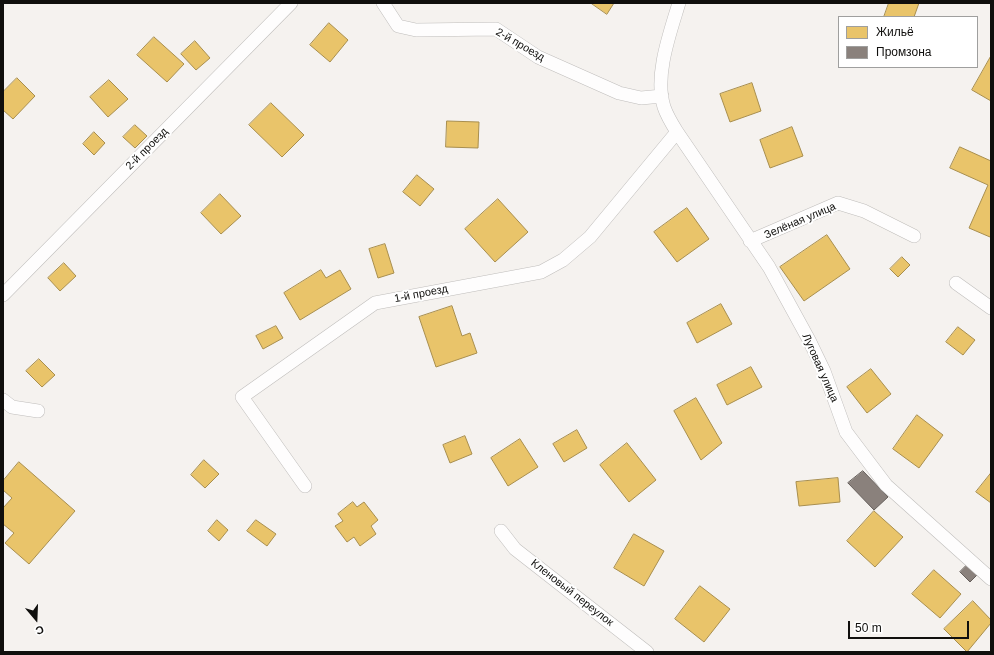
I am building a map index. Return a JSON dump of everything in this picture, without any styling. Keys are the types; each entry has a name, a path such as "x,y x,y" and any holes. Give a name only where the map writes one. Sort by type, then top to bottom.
{"street":[{"name":"2-й проезд","path":"3,295 291,3"},
{"name":"2-й проезд","path":"384,3 398,26 416,30 496,29 538,57 619,93 641,98 662,96"},
{"name":"Луговая улица","path":"680,3 666,46 660,85 668,115 677,132 769,267 809,340 824,371 846,432 886,485 991,579"},
{"name":"1-й проезд","path":"305,486 242,397 375,303 541,272 564,260 590,237 677,132"},
{"name":"Зелёная улица","path":"750,241 838,203 864,211 914,236"},
{"path":"956,283 991,308"},
{"path":"3,400 12,407 38,411"},
{"name":"Кленовый переулок","path":"501,531 515,549 647,652"}],"building: Жильё":[{"path":"591,3 614,3 607,14"},
{"path":"889,3 919,3 914,16 884,16"},
{"path":"329,23 348,40 330,62 310,45"},
{"path":"154,37 184,64 167,82 137,55"},
{"path":"195,41 210,58 196,70 181,54"},
{"path":"991,56 991,101 972,90"},
{"path":"17,78 35,96 13,119 3,110 3,92"},
{"path":"109,80 128,99 108,117 90,97"},
{"path":"752,83 761,111 730,122 720,94"},
{"path":"271,103 304,135 282,157 249,125"},
{"path":"447,121 479,122 478,148 446,147"},
{"path":"135,125 147,136 135,148 123,137"},
{"path":"792,127 803,156 770,168 760,140"},
{"path":"94,132 105,143 94,155 83,144"},
{"path":"960,147 991,161 990,237 969,228 988,185 950,168"},
{"path":"417,175 434,189 420,206 403,192"},
{"path":"220,194 241,216 221,234 201,213"},
{"path":"498,199 528,232 495,262 465,229"},
{"path":"687,208 709,239 677,262 654,232"},
{"path":"827,235 850,269 804,301 780,267"},
{"path":"385,244 394,273 378,278 369,249"},
{"path":"902,257 910,265 898,277 890,269"},
{"path":"64,263 76,276 60,291 48,278"},
{"path":"321,270 326,278 340,270 351,289 300,320 284,293"},
{"path":"721,304 732,324 697,343 687,323"},
{"path":"452,306 462,336 470,333 477,353 436,367 419,317"},
{"path":"276,326 283,338 263,349 256,336"},
{"path":"958,327 975,340 963,355 946,342"},
{"path":"39,359 55,375 42,387 26,371"},
{"path":"751,367 762,387 727,405 717,385"},
{"path":"871,369 891,394 867,413 847,387"},
{"path":"696,398 722,443 701,460 674,411"},
{"path":"917,415 943,435 919,468 893,449"},
{"path":"577,430 587,448 564,462 553,444"},
{"path":"465,436 472,454 450,463 443,445"},
{"path":"520,439 538,467 508,486 491,458"},
{"path":"627,443 656,480 629,502 600,465"},
{"path":"204,460 219,474 205,488 191,475"},
{"path":"19,462 75,511 29,564 5,543 14,533 3,524 3,508 12,498 3,490 3,481"},
{"path":"991,473 991,503 976,492"},
{"path":"838,478 840,502 799,506 796,482"},
{"path":"353,502 357,507 364,502 378,520 371,526 376,534 360,546 354,537 347,542 335,526 343,521 338,514"},
{"path":"874,511 903,537 875,567 847,541"},
{"path":"217,520 228,530 219,541 208,531"},
{"path":"256,520 276,534 267,546 247,531"},
{"path":"634,534 664,551 644,586 614,568"},
{"path":"934,570 961,594 940,618 912,594"},
{"path":"700,586 730,609 704,642 675,619"},
{"path":"973,601 991,620 991,623 967,652 944,629"}],"building: Промзона":[{"path":"863,471 888,497 874,510 848,483"},
{"path":"968,564 978,574 970,582 960,572"}]}
